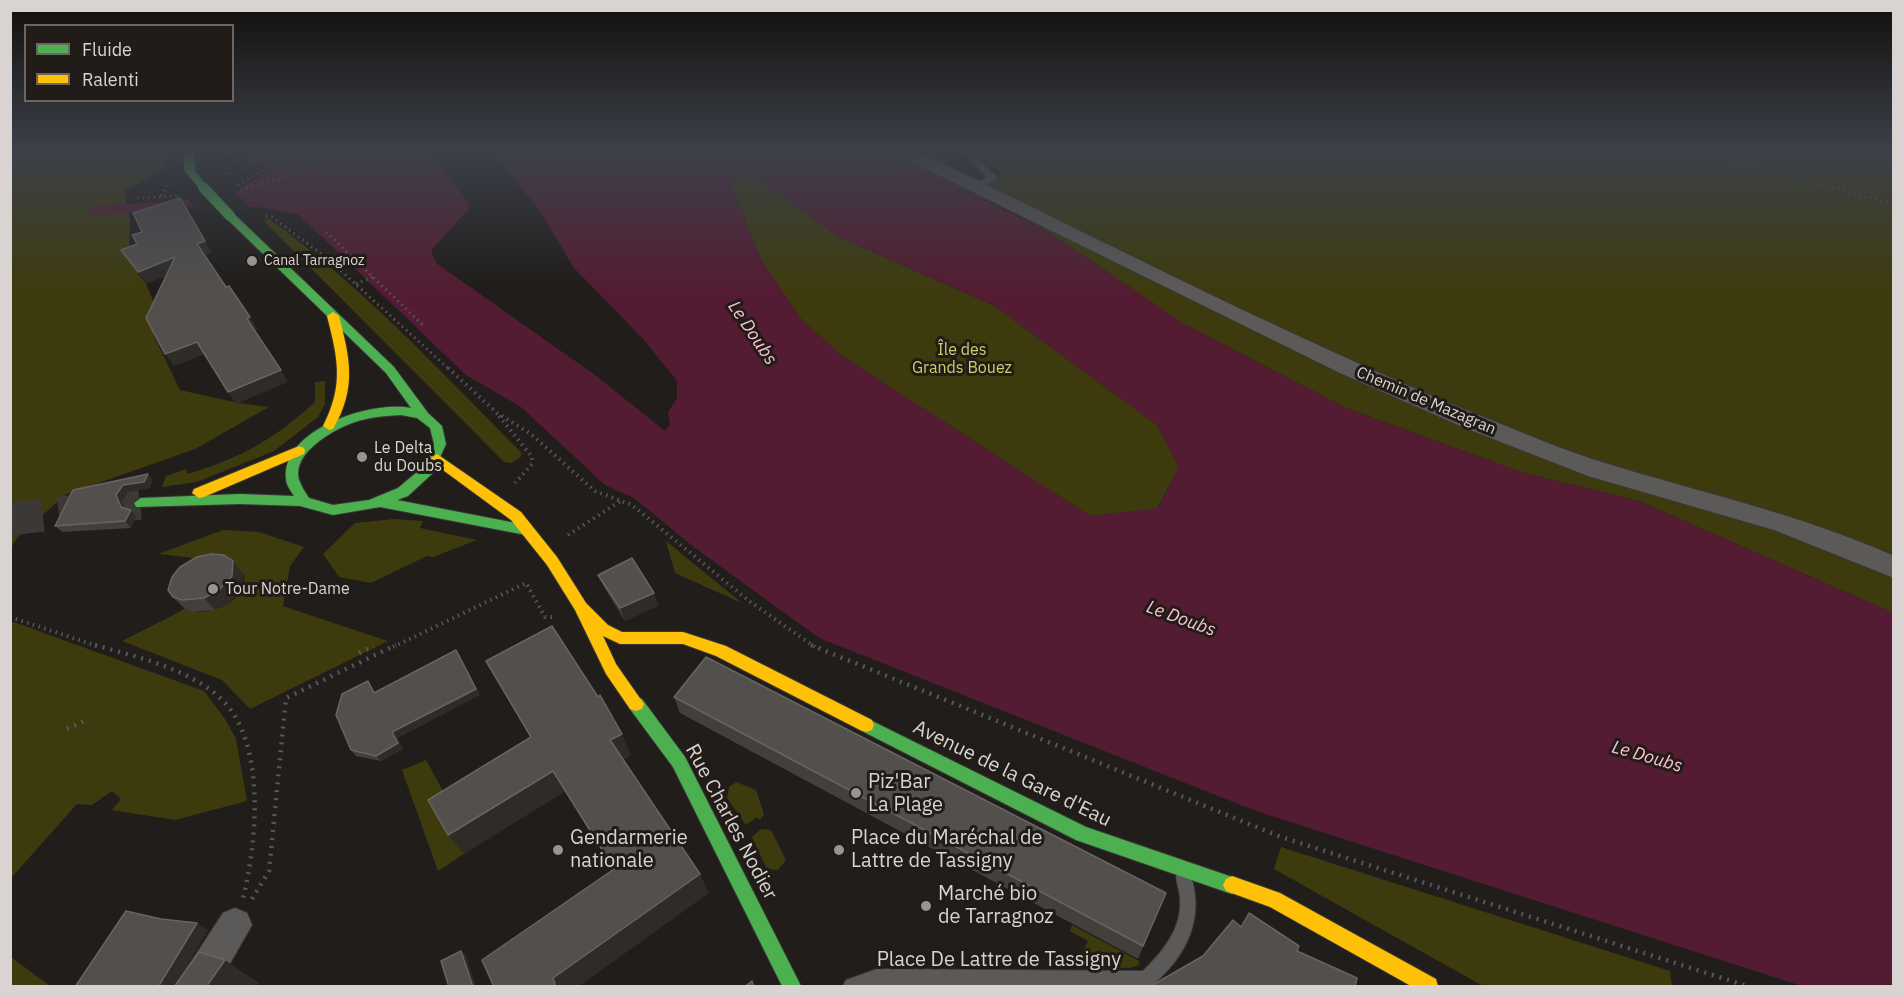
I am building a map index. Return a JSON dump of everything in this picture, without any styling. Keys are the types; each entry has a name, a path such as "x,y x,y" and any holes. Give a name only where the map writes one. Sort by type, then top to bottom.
{"main road":[{"path":"141,503 184,499 304,501 332,510 350,509 381,502 412,485 437,459 441,445 439,432 433,422 422,414 405,387 390,370 213,198"},
{"path":"184,499 299,451 328,426 342,407 346,391 346,369 333,315"},
{"path":"328,426 348,417 388,408 422,414"},
{"path":"299,451 291,465 290,479 294,492 304,501"},
{"name":"Rue Charles Nodier","path":"437,459 516,516 552,561 580,607 611,669 679,762 792,987"},
{"path":"381,502 529,531"},
{"name":"Avenue de la Gare d'Eau","path":"580,607 603,629 620,638 683,638 721,651 1082,834 1274,899 1429,987"}],"street":[{"name":"Chemin de Mazagran","path":"1003,198 1141,268 1327,358 1473,422 1597,470 1718,502 1783,523 1848,547 1893,568"},
{"path":"197,987 235,925"}],"lane":[{"path":"1148,983 1180,942 1189,911 1189,891 1178,865"},
{"name":"Place De Lattre de Tassigny","path":"852,987 877,977 1148,983"}],"path":[{"path":"1869,198 1893,204"},
{"path":"258,215 272,217 356,284 497,413 532,457 532,465 513,485"},
{"path":"326,232 425,327"},
{"path":"356,284 373,277"},
{"path":"497,413 531,434 595,491 622,500 748,601 808,644 1281,837 1747,987"},
{"path":"567,536 622,500"},
{"path":"235,925 269,871 286,698 526,583 545,617"},
{"path":"10,617 48,632 109,647 203,684 234,711 248,745 255,815 253,863 235,925"},
{"path":"359,653 374,646"},
{"path":"67,729 84,721"}],"green space":[{"path":"11,198 125,198 130,220 129,262 146,284 154,303 154,336 180,390 238,403 269,407 195,449 65,495 17,538 11,548"},
{"name":"Île des Grands Bouez","path":"736,198 784,198 839,237 993,305 1157,425 1179,467 1157,509 1090,516 842,356 802,320 761,260"},
{"path":"985,198 1893,198 1893,613 1639,501 1524,473 1346,408 1184,324 1048,232"},
{"path":"269,219 336,272 400,330 521,452 521,457 511,463 504,462 264,221"},
{"path":"325,381 325,404 318,417 274,451 197,482 162,487 166,476 186,469 187,474 223,462 271,437 315,402 315,382"},
{"path":"394,519 423,521 420,528 477,540 433,557 427,556 371,583 339,577 323,554 355,523"},
{"path":"223,530 259,532 304,547 290,566 283,606 388,641 250,709 222,680 122,641 185,609 204,612 224,606 240,593 244,584 244,574 222,561 158,554"},
{"path":"666,541 742,603 675,573"},
{"path":"11,621 204,691 225,719 236,739 247,801 175,820 112,810 121,799 112,791 92,805 77,804 11,878"},
{"path":"426,760 455,813 464,854 438,871 402,770"},
{"path":"736,782 756,790 764,814 760,820 757,817 746,825 727,798 729,787"},
{"path":"761,829 771,830 786,860 778,870 767,869 752,837"},
{"path":"1281,847 1670,971 1672,986 1483,986 1274,869"},
{"path":"1072,925 1139,961 1139,965 1130,968 1076,966 1088,941 1070,931"},
{"path":"11,957 50,986 11,986"}],"water":[{"name":"Le Doubs","path":"196,198 465,198 469,209 431,250 436,263 595,375 665,431 670,424 668,412 677,398 677,381 644,340 574,268 540,211 529,198 736,198 761,260 802,320 842,356 1090,516 1158,508 1179,467 1157,425 993,305 839,237 784,198 981,198 1048,232 1184,324 1346,408 1524,473 1639,501 1893,613 1893,986 1802,986 1256,811 819,638 695,548 634,498 605,485 521,407 466,375 298,214 258,207 195,211 190,206 174,211 88,215 93,206"}],"pier":[{"path":"185,198 241,198 253,211 198,212"}],"building":[{"path":"180,198 205,241 197,244 250,317 247,319 281,370 228,392 197,342 165,354 146,318 175,257 138,272 121,250 137,244 132,235 142,232 133,213"},
{"path":"148,474 144,482 123,485 116,495 121,507 131,510 125,521 55,526 73,490"},
{"path":"211,554 224,555 233,561 232,576 219,590 204,598 182,600 173,597 168,590 172,577 180,567 197,557"},
{"path":"632,558 654,593 620,608 598,575"},
{"path":"552,626 598,697 600,695 622,734 610,740 700,874 553,978 556,987 494,987 482,960 614,869 553,771 448,835 428,800 531,737 486,661"},
{"path":"456,650 476,689 392,732 398,743 376,756 351,750 336,715 342,694 368,681 374,693"},
{"path":"706,657 1166,893 1143,946 674,697"},
{"path":"126,911 161,919 197,923 158,987 75,987"},
{"path":"1249,913 1299,946 1297,951 1357,978 1355,987 1149,987 1203,956 1233,920 1241,927"},
{"path":"461,951 473,987 449,987 441,961"},
{"path":"199,952 225,960 206,987 174,987"},
{"path":"752,981 754,987 744,987"}],"tunnel":[{"path":"10,519 141,503"}],"traffic: fast":[{"path":"213,198 230,216"},
{"path":"230,216 390,370 422,414"},
{"path":"141,503 240,499 300,501 333,510 371,505 403,492 428,470 440,444 436,426 421,415 401,410 377,412 351,419 326,430 306,445 294,462 292,481 304,501"},
{"path":"381,502 526,530"},
{"path":"636,704 679,762 792,986"},
{"path":"866,725 1082,834 1232,885"}],"traffic: slow":[{"path":"329,426 337,411 344,385 343,359 333,316"},
{"path":"199,493 299,451"},
{"path":"437,459 516,516 552,561 581,607 611,669 636,704"},
{"path":"581,607 603,629 620,638 683,638 721,651 866,725"},
{"path":"1232,885 1274,899 1429,986"}],"place":[{"name":"Canal Tarragnoz","path":"252,261"},
{"name":"Le Delta du Doubs","path":"362,457"},
{"name":"Tour Notre-Dame","path":"213,589"},
{"name":"Piz'Bar La Plage","path":"856,793"},
{"name":"Gendarmerie nationale","path":"558,850"},
{"name":"Place du Maréchal de Lattre de Tassigny","path":"839,850"},
{"name":"Marché bio de Tarragnoz","path":"926,906"}]}
